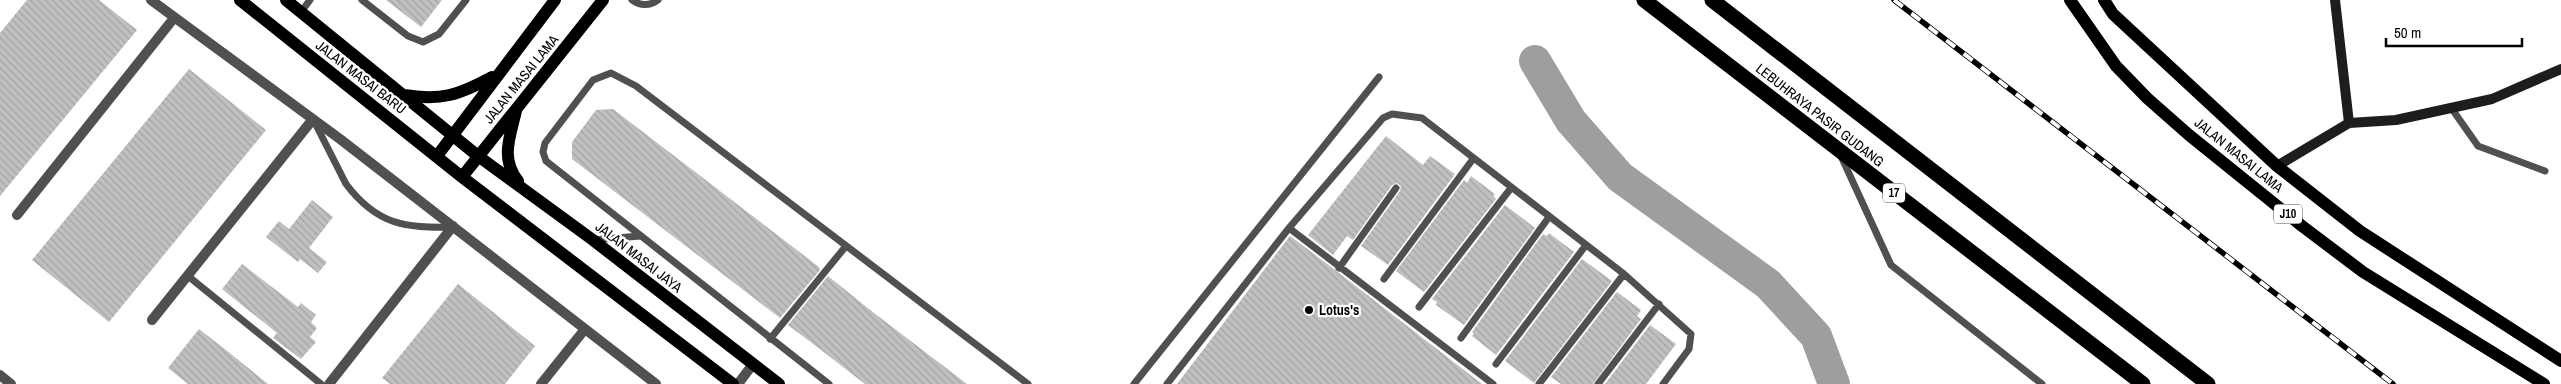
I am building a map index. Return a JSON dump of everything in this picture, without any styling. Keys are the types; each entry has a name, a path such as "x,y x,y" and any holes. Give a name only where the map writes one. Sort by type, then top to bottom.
{"highway":[{"name":"LEBUHRAYA PASIR GUDANG","path":"1644,0 2143,384"},
{"name":"LEBUHRAYA PASIR GUDANG","path":"1712,0 2208,384"}],"main road":[{"name":"JALAN MASAI BARU","path":"240,0 462,177"},
{"name":"JALAN MASAI BARU","path":"286,0 478,156"},
{"name":"JALAN MASAI LAMA","path":"437,156 496,75 555,0"},
{"name":"JALAN MASAI LAMA","path":"462,177 603,0"},
{"name":"JALAN MASAI LAMA","path":"2070,0 2116,66 2147,98 2189,135 2363,272 2544,384"},
{"name":"JALAN MASAI LAMA","path":"2104,0 2113,14 2277,166 2360,231 2561,360"},
{"path":"401,95 424,98 446,97 465,92 496,75"},
{"path":"517,108 506,154 509,170 525,190"},
{"name":"JALAN MASAI JAYA","path":"478,156 593,240 774,382"},
{"path":"462,177 733,384"}],"street":[{"path":"151,0 313,119 656,384"},
{"path":"2335,0 2349,123"},
{"path":"17,215 174,18"},
{"path":"2277,166 2349,123 2396,120 2492,99 2561,69"},
{"path":"152,320 313,119"},
{"path":"329,384 453,226"},
{"path":"541,384 585,329"},
{"path":"738,384 753,364"},
{"path":"0,375 11,384"}],"lane":[{"path":"301,12 310,0"},
{"path":"362,0 408,36 423,42 439,34 466,0"},
{"path":"632,0 637,4 652,4 658,0"},
{"path":"829,384 546,161 543,152 545,143 593,80 611,73 636,86 1028,384"},
{"path":"1134,384 1379,77"},
{"path":"2452,109 2478,146 2545,171"},
{"path":"1167,384 1289,228 1383,118 1392,114 1422,118 1624,274 1676,319 1692,337 1691,345 1686,355 1663,384"},
{"path":"313,119 346,184 353,193 387,220 407,226 453,226"},
{"path":"1838,150 1891,266 2042,384"},
{"path":"1374,293 1473,159"},
{"path":"1340,268 1396,188"},
{"path":"1409,320 1511,188"},
{"path":"1461,338 1548,217"},
{"path":"1289,228 1409,320 1453,348 1493,384"},
{"path":"593,240 640,236"},
{"path":"1486,378 1586,245"},
{"path":"770,338 846,246"},
{"path":"1540,384 1624,274"},
{"path":"188,276 321,384"},
{"path":"1598,384 1659,304"}],"building":[{"path":"27,0 99,0 137,30 0,196 0,33"},
{"path":"386,0 442,0 421,27"},
{"path":"189,69 266,130 109,322 32,260"},
{"path":"613,109 819,267 820,270 780,318 572,159 572,142 596,110"},
{"path":"1386,136 1423,165 1430,156 1455,174 1388,265 1361,246 1400,191 1401,186 1397,183 1392,185 1353,240 1347,236 1333,255 1308,235"},
{"path":"1471,176 1495,194 1493,196 1496,199 1424,292 1396,271 1464,180 1467,183"},
{"path":"312,200 333,217 309,248 327,262 318,273 300,259 298,262 266,237 279,221 289,229"},
{"path":"1505,205 1535,228 1464,325 1436,305 1437,302 1432,299"},
{"path":"1549,233 1574,252 1496,355 1472,336 1474,333 1472,332 1543,234 1547,236"},
{"name":"Lotus's","path":"1290,236 1326,263 1482,384 1177,384"},
{"path":"1582,259 1612,281 1534,383 1505,361"},
{"path":"242,264 298,307 301,303 316,315 311,322 317,328 310,337 316,342 301,359 273,338 277,333 222,289"},
{"path":"828,276 967,384 865,384 788,325"},
{"path":"458,284 535,346 505,384 390,384 382,378"},
{"path":"1617,292 1641,310 1637,316 1641,319 1593,384 1561,384 1551,377"},
{"path":"1650,325 1676,344 1646,384 1605,384"},
{"path":"199,329 268,384 188,384 168,368"}],"waterway":[{"path":"1535,61 1571,121 1620,177 1768,284 1816,336 1834,384"}],"railway":[{"path":"1894,0 2393,384"}],"place":[{"name":"Lotus's","path":"1309,310"}]}
